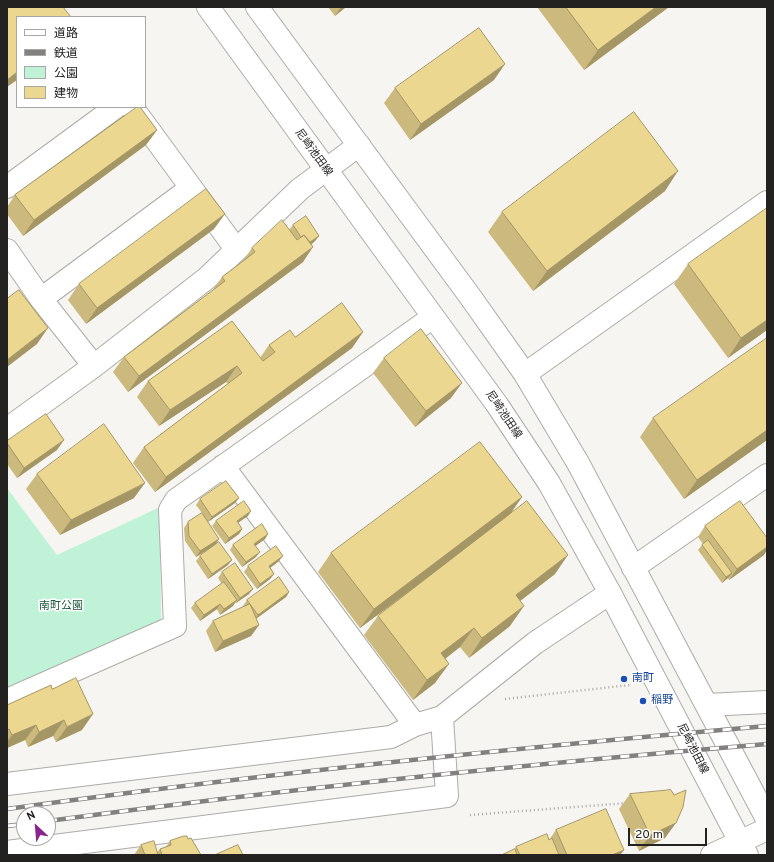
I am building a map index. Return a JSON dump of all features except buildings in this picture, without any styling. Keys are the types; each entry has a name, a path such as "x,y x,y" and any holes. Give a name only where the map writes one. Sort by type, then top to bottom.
{"street":[{"name":"尼崎池田線","path":"208,7 498,406 549,483 610,593 743,849"},
{"path":"257,7 469,295 525,374 578,463 633,568 708,705 767,819"},
{"path":"7,187 115,108"},
{"path":"133,108 236,249"},
{"path":"7,430 94,366 207,278 300,189 358,145"},
{"path":"41,299 191,188"},
{"path":"525,374 767,202"},
{"path":"7,250 41,299 94,366"},
{"path":"7,700 175,626 170,510 176,500 433,317"},
{"path":"223,466 415,725"},
{"path":"633,568 767,475"},
{"path":"7,784 391,738 415,725 442,717 535,643 610,593"},
{"path":"708,705 767,702"},
{"path":"7,852 447,796 442,717"},
{"path":"712,855 743,849 767,829"}],"path":[{"path":"498,700 630,685"},
{"path":"470,815 634,802"}],"green space":[{"name":"南町公園","path":"7,488 57,555 160,507 161,621 7,687"}],"railway":[{"path":"7,809 292,773 577,743 767,726"},
{"path":"56,820 227,798 407,778 767,744"},
{"path":"7,826 16,825"}],"place":[{"name":"南町","path":"624,679"},
{"name":"稲野","path":"643,701"}]}
